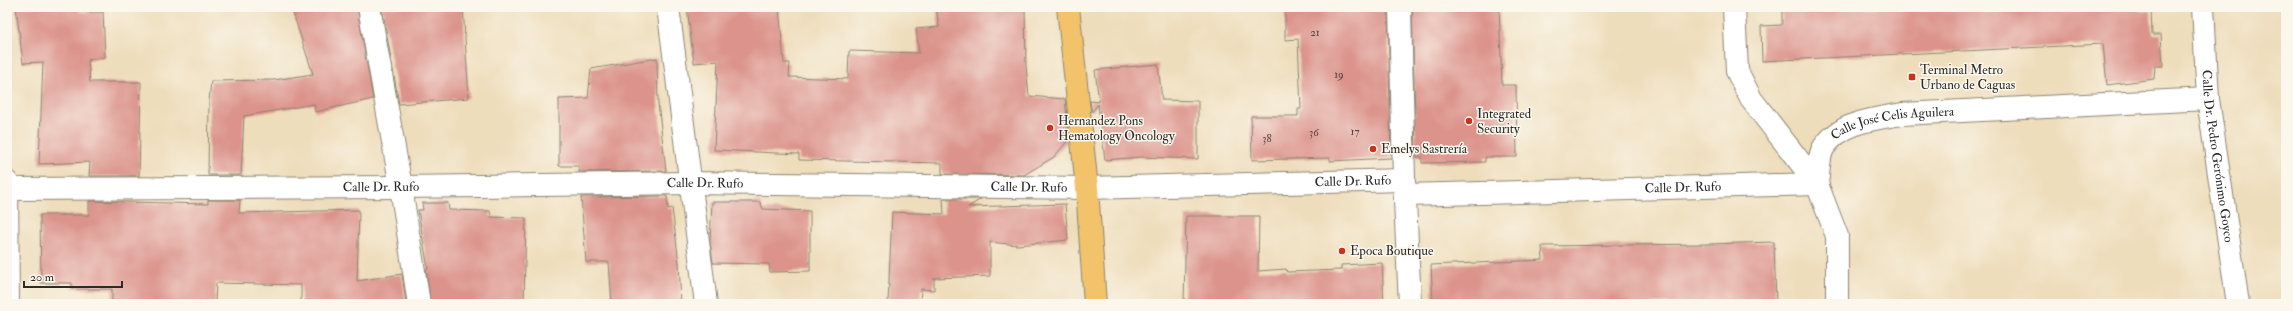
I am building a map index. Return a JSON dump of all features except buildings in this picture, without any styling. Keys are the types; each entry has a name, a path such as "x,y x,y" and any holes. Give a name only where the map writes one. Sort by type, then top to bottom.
{"main road":[{"path":"1068,7 1087,188 1095,304"}],"street":[{"path":"368,7 401,187 419,304"},
{"path":"668,7 706,304"},
{"path":"1400,7 1404,187 1410,304"},
{"path":"1734,7 1737,71 1751,99 1817,184 1837,236 1837,304"},
{"name":"Calle Dr. Pedro Gerónimo Goyco","path":"2203,7 2208,99 2238,304"},
{"name":"Calle José Celis Aguilera","path":"1817,184 1823,148 1841,130 1870,120 1902,114 2208,99"},
{"name":"Calle Dr. Rufo","path":"7,187 401,187 690,183 1087,188 1817,184"},
{"path":"7,187 8,304"}],"place":[{"name":"Terminal Metro Urbano de Caguas","path":"1912,77"},
{"name":"Integrated Security","path":"1469,121"},
{"name":"Hernandez Pons Hematology Oncology","path":"1050,128"},
{"name":"Emelys Sastrería","path":"1373,149"},
{"name":"Epoca Boutique","path":"1342,251"}]}
